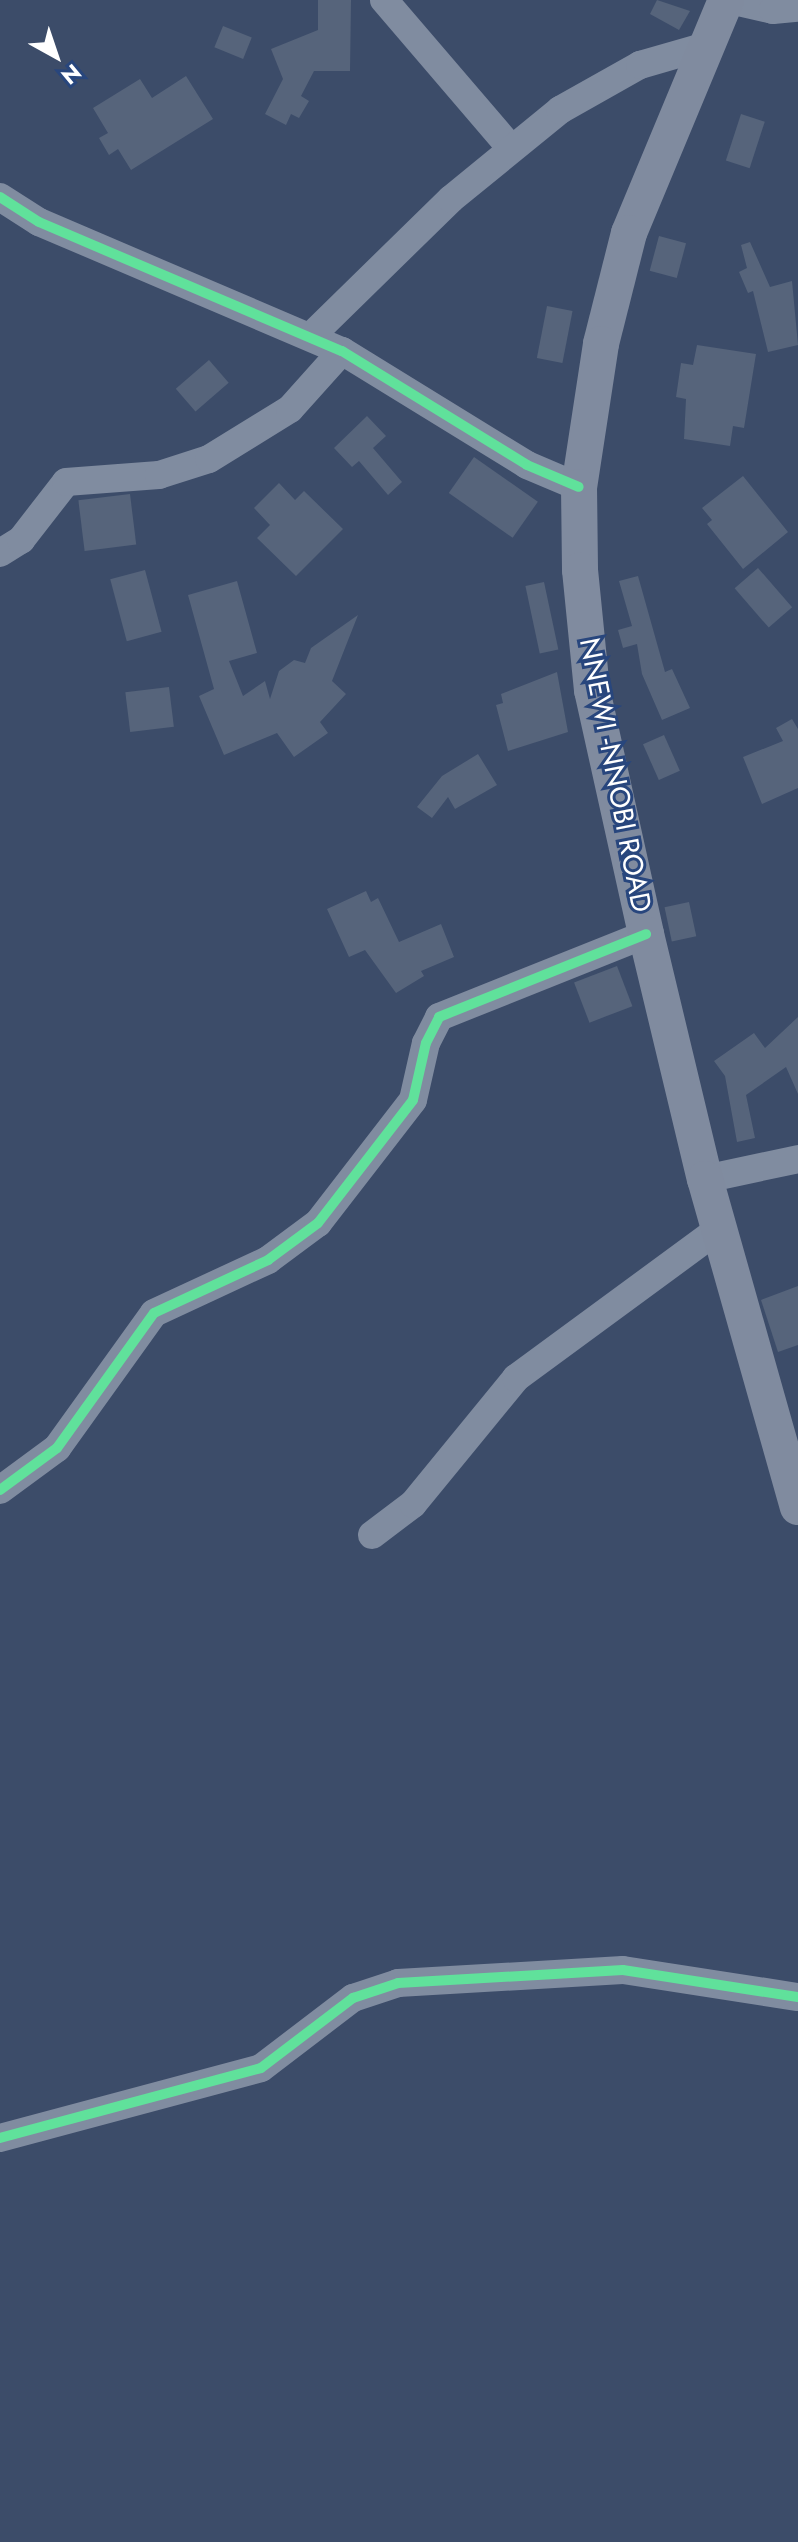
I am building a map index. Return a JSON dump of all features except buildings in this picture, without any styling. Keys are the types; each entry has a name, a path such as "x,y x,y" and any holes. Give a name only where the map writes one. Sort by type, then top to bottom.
{"main road":[{"name":"NNEWI -NNOBI ROAD","path":"728,0 629,233 601,344 579,487 580,570 592,690 646,934 705,1179 798,1507"}],"street":[{"path":"384,0 511,148"},
{"path":"728,0 773,10 798,8"},
{"path":"310,337 511,148 619,76 706,46"},
{"path":"0,197 39,222 342,351 527,465 579,487"},
{"path":"0,553 21,540 66,482 159,475 209,459 290,409 342,351"},
{"path":"0,1490 57,1448 154,1313 268,1260 318,1223 413,1100 426,1043 439,1017 646,934"},
{"path":"705,1179 798,1159"},
{"path":"372,1535 413,1504 516,1378 719,1229"},
{"path":"0,2138 261,2068 353,1998 398,1983 623,1970 798,1997"}],"cycle path":[{"path":"0,197 39,222 342,351 527,465 579,487"},
{"path":"0,1490 57,1448 154,1313 268,1260 318,1223 413,1100 426,1043 439,1017 646,934"},
{"path":"0,2138 261,2068 353,1998 398,1983 623,1970 798,1997"}]}
